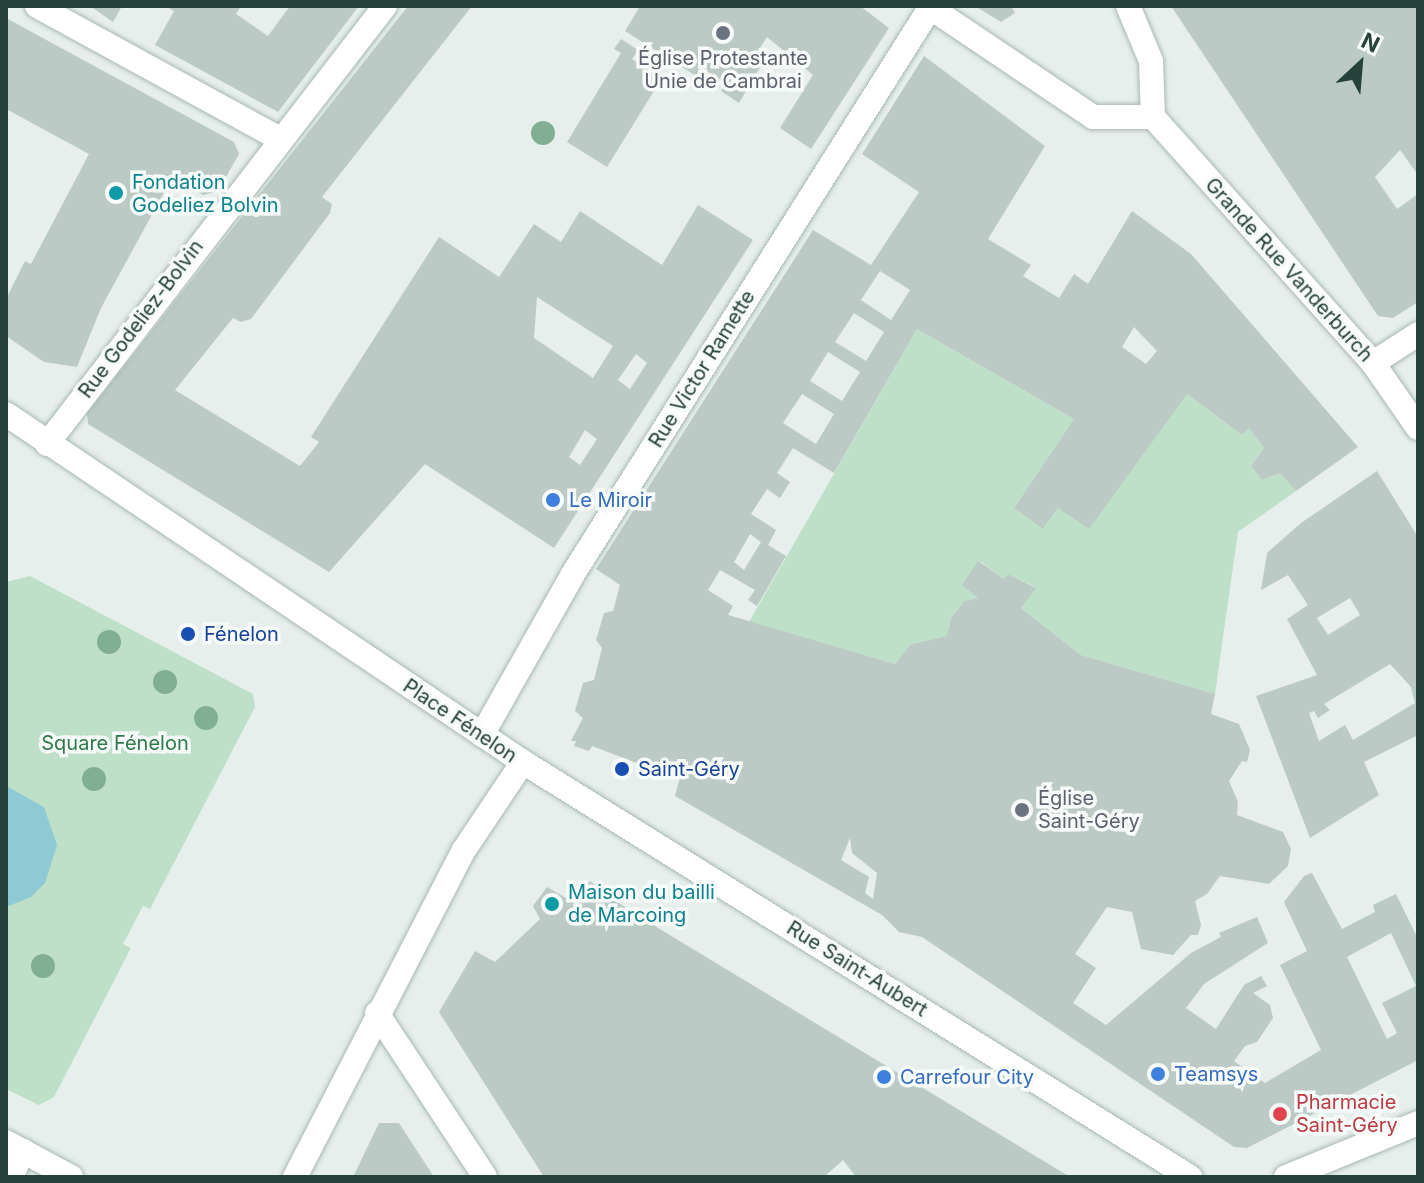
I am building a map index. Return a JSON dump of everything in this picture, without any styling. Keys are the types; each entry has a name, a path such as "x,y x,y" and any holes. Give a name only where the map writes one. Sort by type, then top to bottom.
{"street":[{"path":"37,6 278,138"},
{"name":"Rue Godeliez-Bolvin","path":"47,444 278,138 385,6"},
{"path":"929,7 1093,117 1153,117 1151,61 1128,6"},
{"name":"Rue Victor Ramette","path":"482,735 571,577 929,7"},
{"name":"Grande Rue Vanderburch","path":"1153,117 1373,363 1418,428"},
{"path":"1373,363 1418,334"},
{"name":"Place Fénelon","path":"6,414 523,762 464,850 377,1013 295,1177"},
{"name":"Rue Saint-Aubert","path":"523,762 1190,1177"},
{"path":"377,1013 485,1177"},
{"path":"1286,1177 1418,1123"},
{"path":"11,1177 14,1146 71,1177"}],"green space":[{"path":"917,329 1074,419 1014,508 1043,529 1058,508 1187,394 1242,435 1249,428 1264,448 1251,466 1262,480 1280,473 1296,491 1238,532 1215,694 1081,655 1021,608 1035,587 1008,574 1004,579 979,561 963,584 978,598 966,601 951,616 947,636 911,644 895,664 749,622"},
{"name":"Square Fénelon","path":"30,576 253,694 255,707 150,909 143,906 123,944 131,948 54,1097 39,1105 6,1089 6,582"}],"water":[{"path":"6,786 44,807 57,845 45,883 31,897 6,907"}],"building":[{"path":"90,6 122,6 113,22"},
{"path":"165,6 241,6 236,14 268,36 290,6 359,6 278,112 155,45 174,11"},
{"path":"408,6 472,6 322,197 332,204 330,213 251,319 241,322 233,318 175,390 300,466 319,442 311,437 439,237 499,277 534,224 561,242 580,211 662,265 698,205 753,240 554,548 425,464 329,572 88,424 87,413","holes":["537,297 613,346 593,378 534,338","636,354 647,363 630,389 618,380","585,430 597,439 580,465 569,457"]},
{"path":"640,6 860,6 889,28 811,149 780,128 813,75 767,37 760,48 768,54 739,103 721,91 726,84 701,67 696,76 625,31"},
{"path":"975,6 1011,6 1015,13 1001,22"},
{"path":"1171,6 1418,6 1418,175 1400,150 1375,177 1397,209 1418,194 1418,302 1393,318 1378,316"},
{"name":"Fondation Godeliez Bolvin","path":"6,18 234,142 239,154 218,191 203,195 172,178 101,308 77,367 44,362 6,336 6,299 25,261 31,264 89,154 6,109"},
{"path":"621,39 638,50 632,59 662,78 607,167 567,142 621,53 614,49"},
{"path":"924,56 1045,146 988,239 1031,265 1023,276 1059,298 1074,274 1088,284 1132,211 1191,254 1358,447 1296,491 1280,473 1262,480 1251,466 1264,448 1249,428 1242,435 1187,394 1089,529 1058,508 1043,529 1014,508 1074,419 917,329 834,473 793,448 777,473 790,482 780,498 767,489 751,514 776,530 768,545 786,556 757,606 748,600 755,590 720,570 708,590 733,606 728,615 895,664 911,644 947,636 951,617 965,601 978,598 962,585 978,561 1004,579 1008,574 1036,588 1021,608 1081,655 1215,694 1211,714 1239,724 1250,750 1247,762 1242,761 1229,781 1238,802 1237,815 1283,832 1291,849 1288,866 1269,884 1220,876 1207,894 1195,901 1201,925 1198,935 1191,935 1173,955 1141,949 1132,912 1107,907 1075,954 1096,968 1073,1003 1106,1025 1191,953 1221,937 1219,933 1257,917 1268,943 1204,984 1186,1008 1216,1029 1244,985 1261,976 1267,986 1253,993 1270,1005 1273,1018 1257,1042 1245,1046 1234,1061 1265,1083 1321,1050 1280,965 1307,951 1284,902 1304,876 1312,873 1342,929 1375,912 1373,905 1396,894 1418,939 1418,1060 1247,1148 1234,1147 922,937 899,932 882,915 675,796 681,773 658,771 592,746 589,751 574,746 576,741 571,741 583,718 575,711 583,683 594,680 602,648 596,640 604,613 613,611 620,585 596,569 813,230 871,265 919,192 862,154","holes":["880,271 910,290 891,320 861,300","854,313 884,332 866,361 835,342","1134,327 1157,351 1146,364 1122,347","828,352 860,372 842,401 810,381","802,394 834,414 816,444 783,423","750,534 761,542 744,570 734,562","850,838 852,853 877,873 873,899 865,893 869,877 841,860","1391,933 1416,986 1382,1003 1397,1033 1387,1039 1347,957"]},
{"path":"1377,471 1418,537 1418,735 1364,762 1379,795 1310,838 1256,696 1317,675 1287,619 1308,605 1288,575 1261,590 1267,553 1301,523","holes":["1350,598 1360,615 1328,635 1317,618","1390,664 1411,687 1415,703 1353,740 1345,725 1319,741 1309,713 1314,711 1318,718 1330,710 1324,704"]},
{"path":"590,881 630,911 1070,1177 856,1177 843,1160 824,1177 544,1177 439,1012 475,951 495,962 540,919 533,906 547,887 573,902"},
{"path":"379,1123 399,1123 434,1177 353,1177"}],"place":[{"name":"Église Protestante Unie de Cambrai","path":"723,33"},
{"name":"Fondation Godeliez Bolvin","path":"116,193"},
{"name":"Le Miroir","path":"553,500"},
{"name":"Fénelon","path":"188,634"},
{"name":"Saint-Géry","path":"622,769"},
{"name":"Église Saint-Géry","path":"1022,810"},
{"name":"Maison du bailli de Marcoing","path":"552,904"},
{"name":"Teamsys","path":"1158,1074"},
{"name":"Carrefour City","path":"884,1077"},
{"name":"Pharmacie Saint-Géry","path":"1280,1114"}]}
